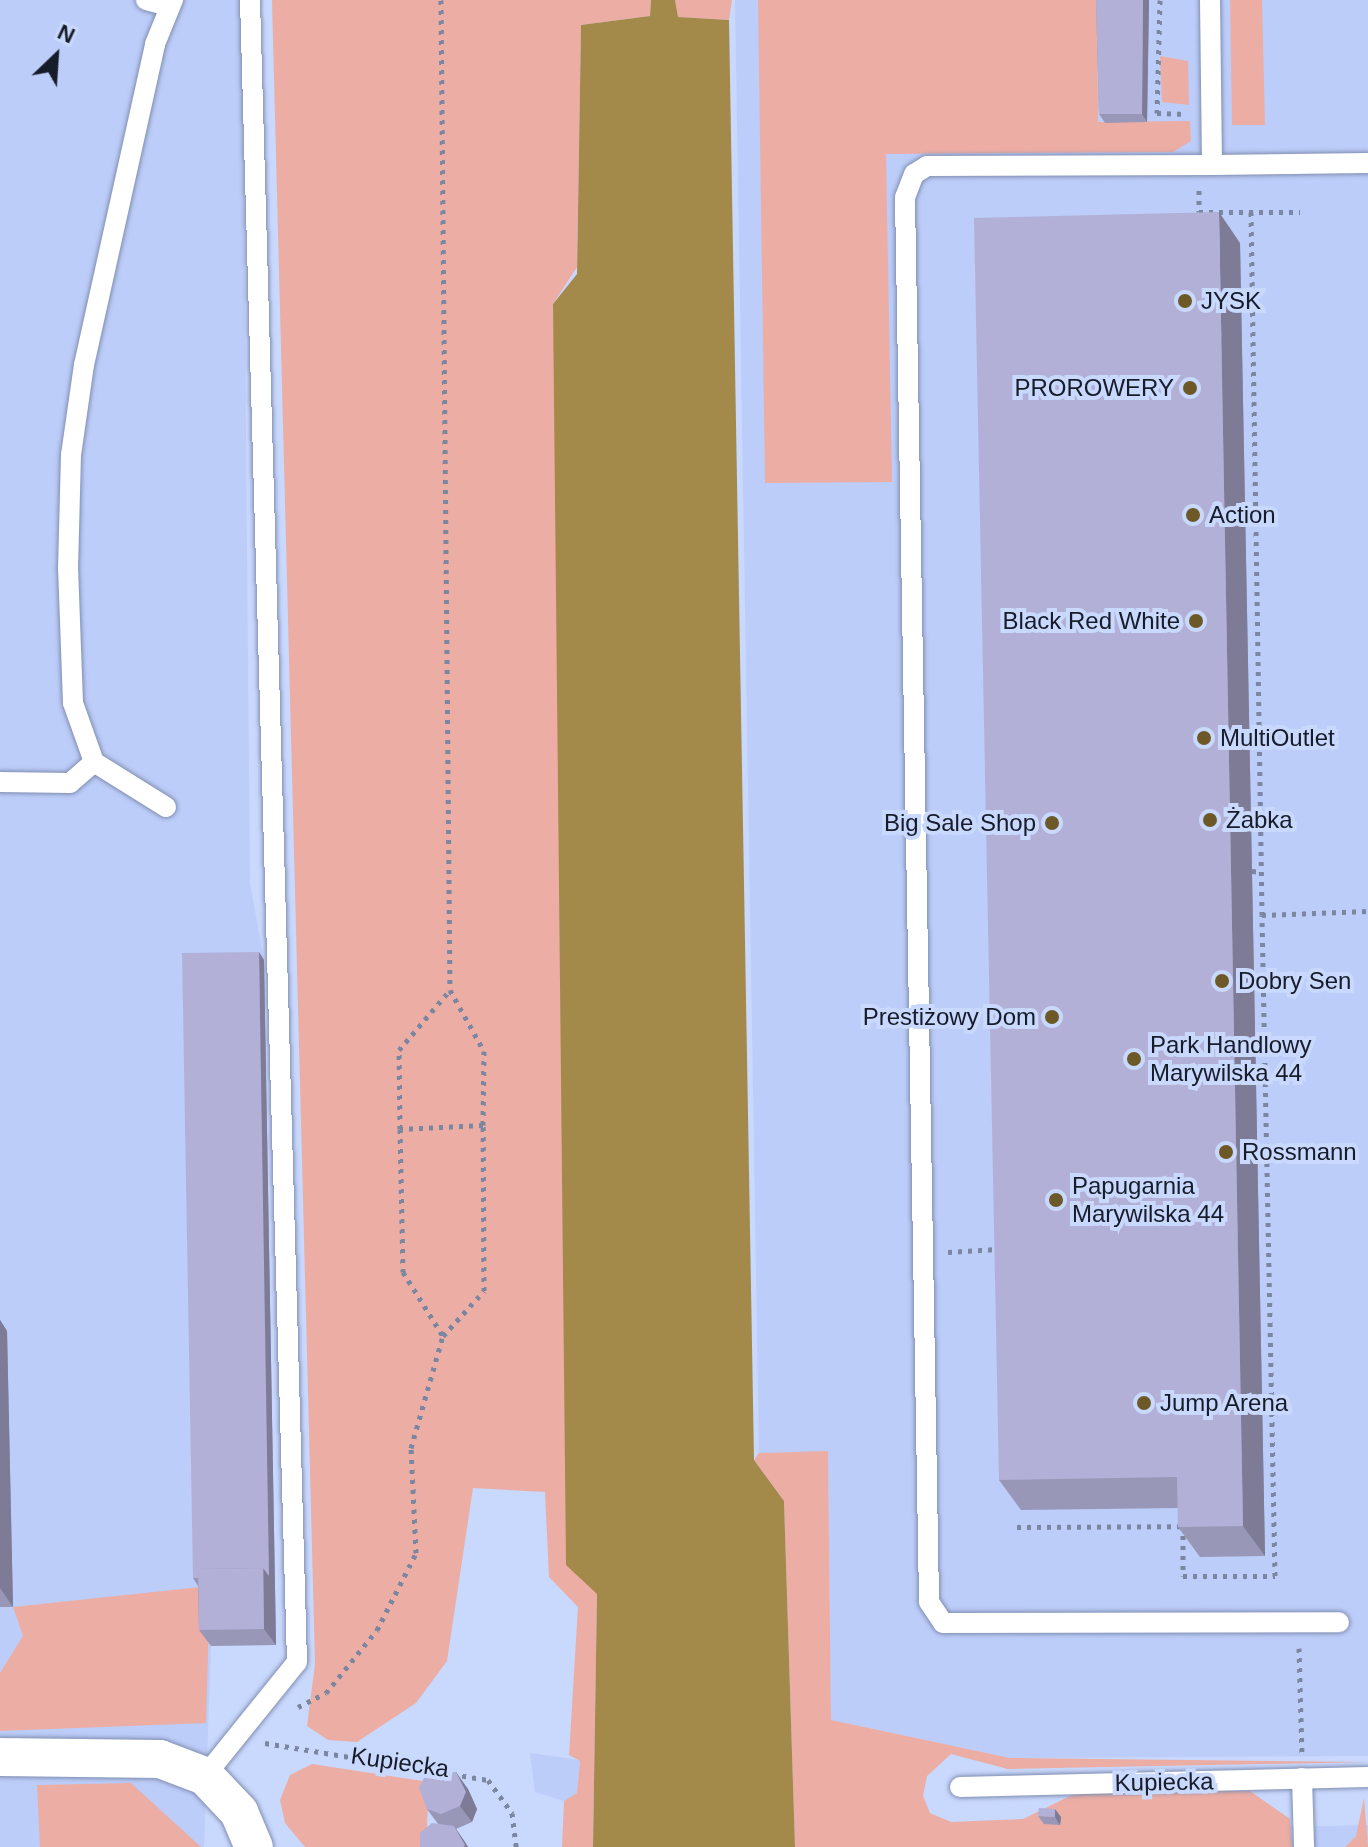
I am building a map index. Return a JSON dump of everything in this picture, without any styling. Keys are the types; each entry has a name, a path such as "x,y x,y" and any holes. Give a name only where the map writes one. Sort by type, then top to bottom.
{"street":[{"path":"0,1757 160,1759 205,1776 239,1812 254,1847"}],"lane":[{"path":"146,0 170,3 105,261 71,455 73,703 94,762 166,807"},
{"path":"205,1776 297,1662 250,0"},
{"path":"1210,0 1212,165"},
{"path":"1339,1622 943,1623 929,1602 919,1254 905,197 914,174 927,166 1368,163"},
{"path":"0,782 70,783 94,762"},
{"name":"Kupiecka","path":"960,1787 1368,1777"},
{"path":"1302,1778 1304,1847"}],"path":[{"path":"287,1712 326,1693 377,1630 416,1553 411,1448 443,1336 484,1291 484,1051 450,990 441,0"},
{"path":"1017,1527 1183,1526 1183,1576 1275,1576 1251,212"},
{"path":"1252,871 1261,872"},
{"path":"1262,915 1368,911"},
{"path":"443,1336 403,1272 399,1050 450,990"},
{"path":"400,1129 483,1125"},
{"path":"919,1254 1015,1248"},
{"path":"1298,1622 1302,1778"},
{"name":"Kupiecka","path":"236,1738 488,1780 512,1813 516,1847"}],"shaded area":[{"path":"0,0 242,0 250,883 264,960 276,1645 211,1646 204,1847 0,1847"},
{"path":"272,0 651,0 650,16 581,25 577,267 553,304 597,1594 593,1847 562,1847 564,1801 577,1793 580,1761 569,1755 578,1607 549,1577 545,1492 473,1488 447,1661 416,1703 357,1742 328,1740 307,1726 315,1664"},
{"path":"651,0 675,0 678,17 729,20 754,1460 784,1501 795,1847 593,1847 597,1594 566,1565 553,304 577,274 581,25 650,16"},
{"path":"675,0 732,0 729,20 678,17"},
{"path":"735,0 1368,0 1368,1756 1010,1758 831,1720 828,1452 759,1453"},
{"path":"758,0 1097,0 1098,122 1190,121 1191,141 1173,152 886,154 892,482 765,483"},
{"path":"1230,0 1262,0 1265,125 1232,125"},
{"path":"1160,56 1188,61 1189,105 1162,102"},
{"path":"828,1451 831,1720 1010,1758 1368,1762 1008,1769 951,1754 927,1776 923,1796 930,1813 951,1822 1023,1819 1072,1795 1106,1791 1250,1791 1290,1819 1292,1847 795,1847 784,1501 754,1460 759,1453"},
{"path":"210,1586 206,1723 0,1731 0,1673 23,1636 13,1607"},
{"path":"530,1753 580,1760 577,1793 564,1801 535,1792"},
{"path":"312,1764 429,1782 426,1847 305,1847 285,1823 280,1800 290,1775"},
{"path":"131,1783 201,1847 40,1847 37,1785"},
{"path":"1364,1798 1368,1847 1345,1847 1356,1836"},
{"path":"1368,1825 1368,1847 1095,1847 1094,1831"}],"building":[{"path":"1096,0 1143,0 1142,114 1099,114"},
{"name":"Park Handlowy Marywilska 44","path":"1219,212 1243,1526 1178,1527 1177,1477 999,1480 974,218"},
{"path":"259,952 269,1576 263,1568 198,1569 198,1578 193,1578 182,953"},
{"path":"263,1568 264,1629 199,1630 198,1569"},
{"path":"456,1772 466,1792 460,1806 441,1814 427,1809 419,1788 426,1774"},
{"path":"1039,1808 1055,1809 1055,1817 1038,1816"},
{"path":"432,1823 454,1826 464,1847 420,1847 420,1833"}],"place":[{"name":"JYSK","path":"1185,301"},
{"name":"PROROWERY","path":"1190,388"},
{"name":"Action","path":"1193,515"},
{"name":"Black Red White","path":"1196,621"},
{"name":"MultiOutlet","path":"1204,738"},
{"name":"Żabka","path":"1210,820"},
{"name":"Big Sale Shop","path":"1052,823"},
{"name":"Dobry Sen","path":"1222,981"},
{"name":"Prestiżowy Dom","path":"1052,1017"},
{"name":"Park Handlowy Marywilska 44","path":"1134,1059"},
{"name":"Rossmann","path":"1226,1152"},
{"name":"Papugarnia Marywilska 44","path":"1056,1200"},
{"name":"Jump Arena","path":"1144,1403"}]}
